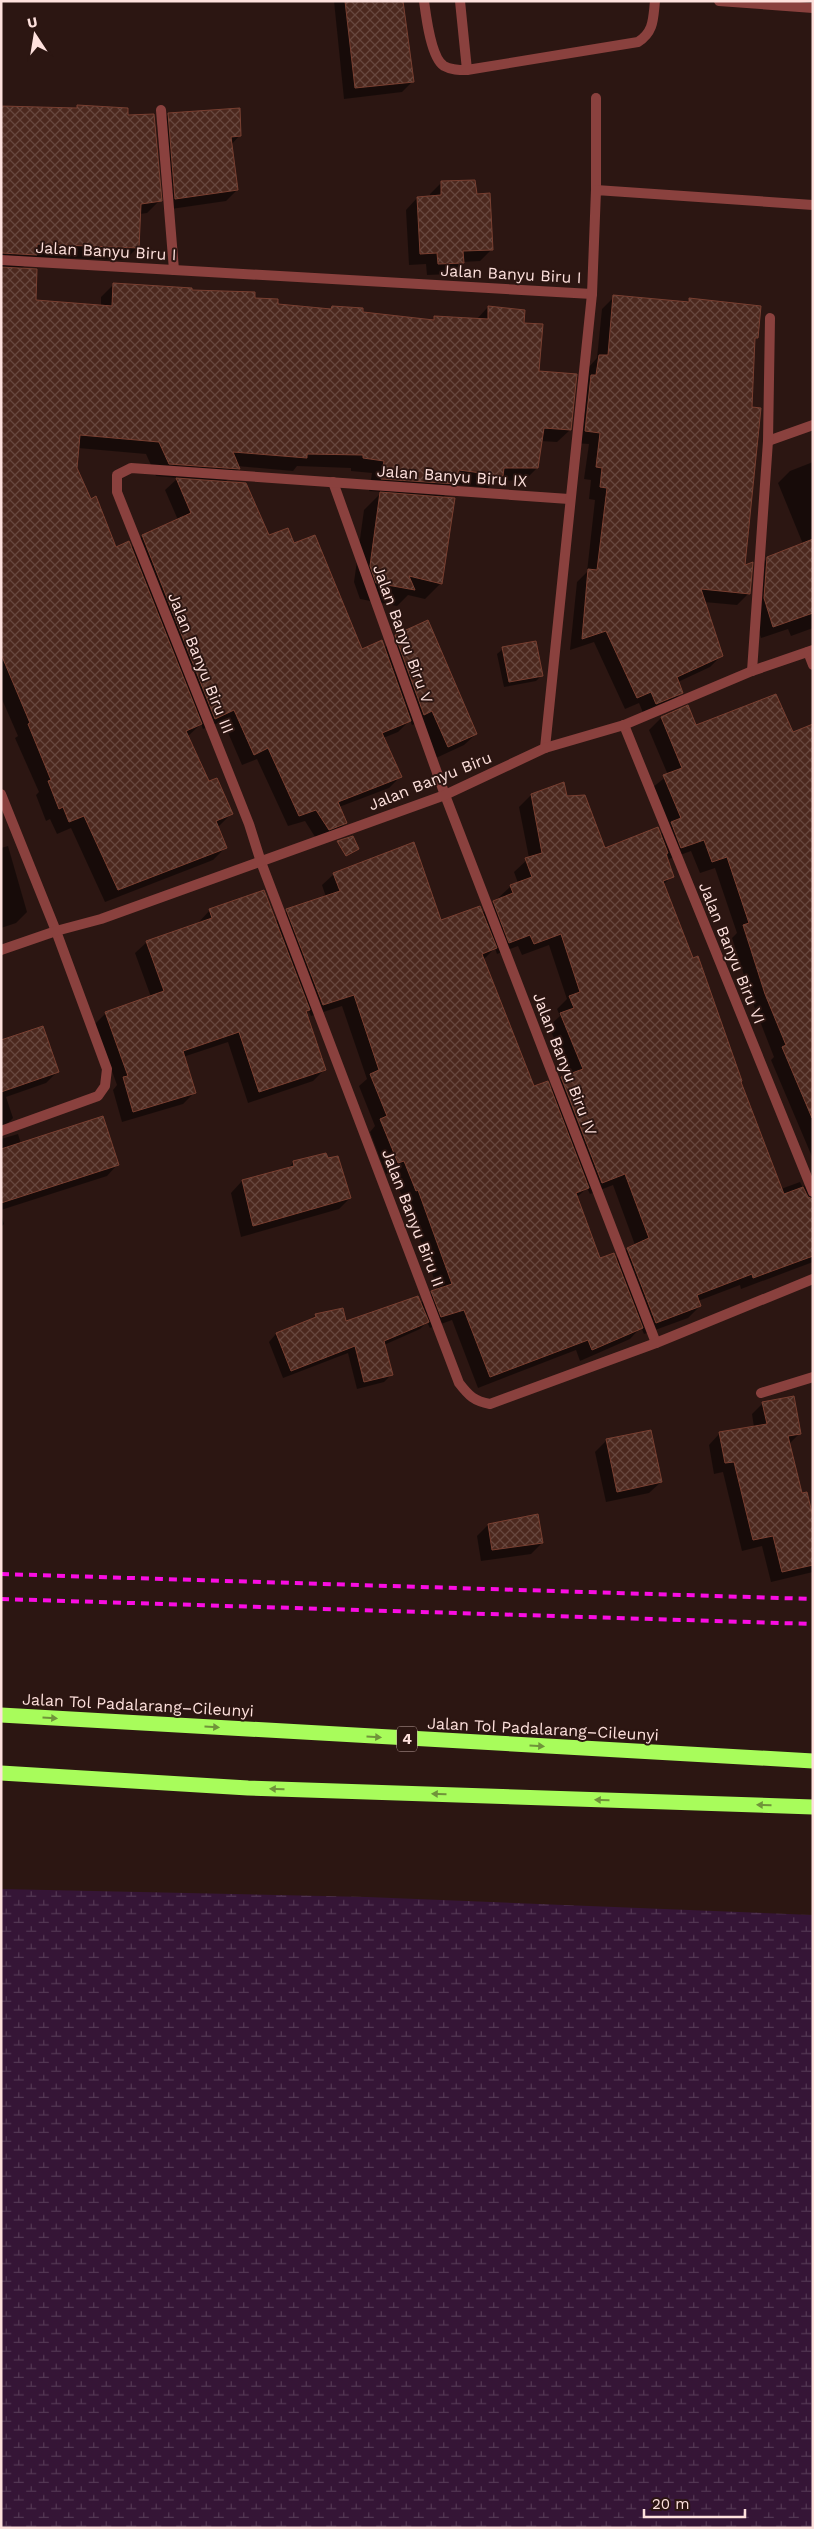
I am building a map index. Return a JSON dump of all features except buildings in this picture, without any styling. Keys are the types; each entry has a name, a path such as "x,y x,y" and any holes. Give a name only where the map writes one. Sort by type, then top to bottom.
{"highway":[{"name":"Jalan Tol Padalarang–Cileunyi","path":"1,1715 813,1761"},
{"path":"1,1773 248,1788 813,1807"}],"street":[{"path":"424,1 426,19 434,50 441,64 452,70 467,70 638,42 647,37 652,29 655,1"},
{"path":"460,1 467,70"},
{"path":"718,1 813,8"},
{"path":"592,294 596,190 596,98"},
{"path":"161,110 174,270"},
{"path":"596,190 813,205"},
{"name":"Jalan Banyu Biru I","path":"1,260 592,294 545,748"},
{"path":"752,671 768,441 770,318"},
{"path":"768,441 813,425"},
{"name":"Jalan Banyu Biru IX","path":"117,475 131,468 570,499"},
{"name":"Jalan Banyu Biru III","path":"117,475 117,492 249,824 261,862"},
{"name":"Jalan Banyu Biru V","path":"333,482 445,795"},
{"path":"810,651 813,665"},
{"name":"Jalan Banyu Biru","path":"1,950 56,931 101,919 445,795 545,748 624,725 752,671 810,651"},
{"name":"Jalan Banyu Biru VI","path":"624,725 813,1192"},
{"path":"1,794 56,931 73,983 107,1070 104,1086 98,1096 1,1131"},
{"name":"Jalan Banyu Biru IV","path":"445,795 656,1343"},
{"name":"Jalan Banyu Biru II","path":"261,862 459,1383 475,1402 490,1404 656,1343 813,1279"},
{"path":"761,1393 813,1376"}],"green space":[{"path":"1,1889 367,1897 813,1915 813,2528 1,2528"}],"railway":[{"path":"1,1574 813,1599"},
{"path":"1,1599 813,1624"}]}
